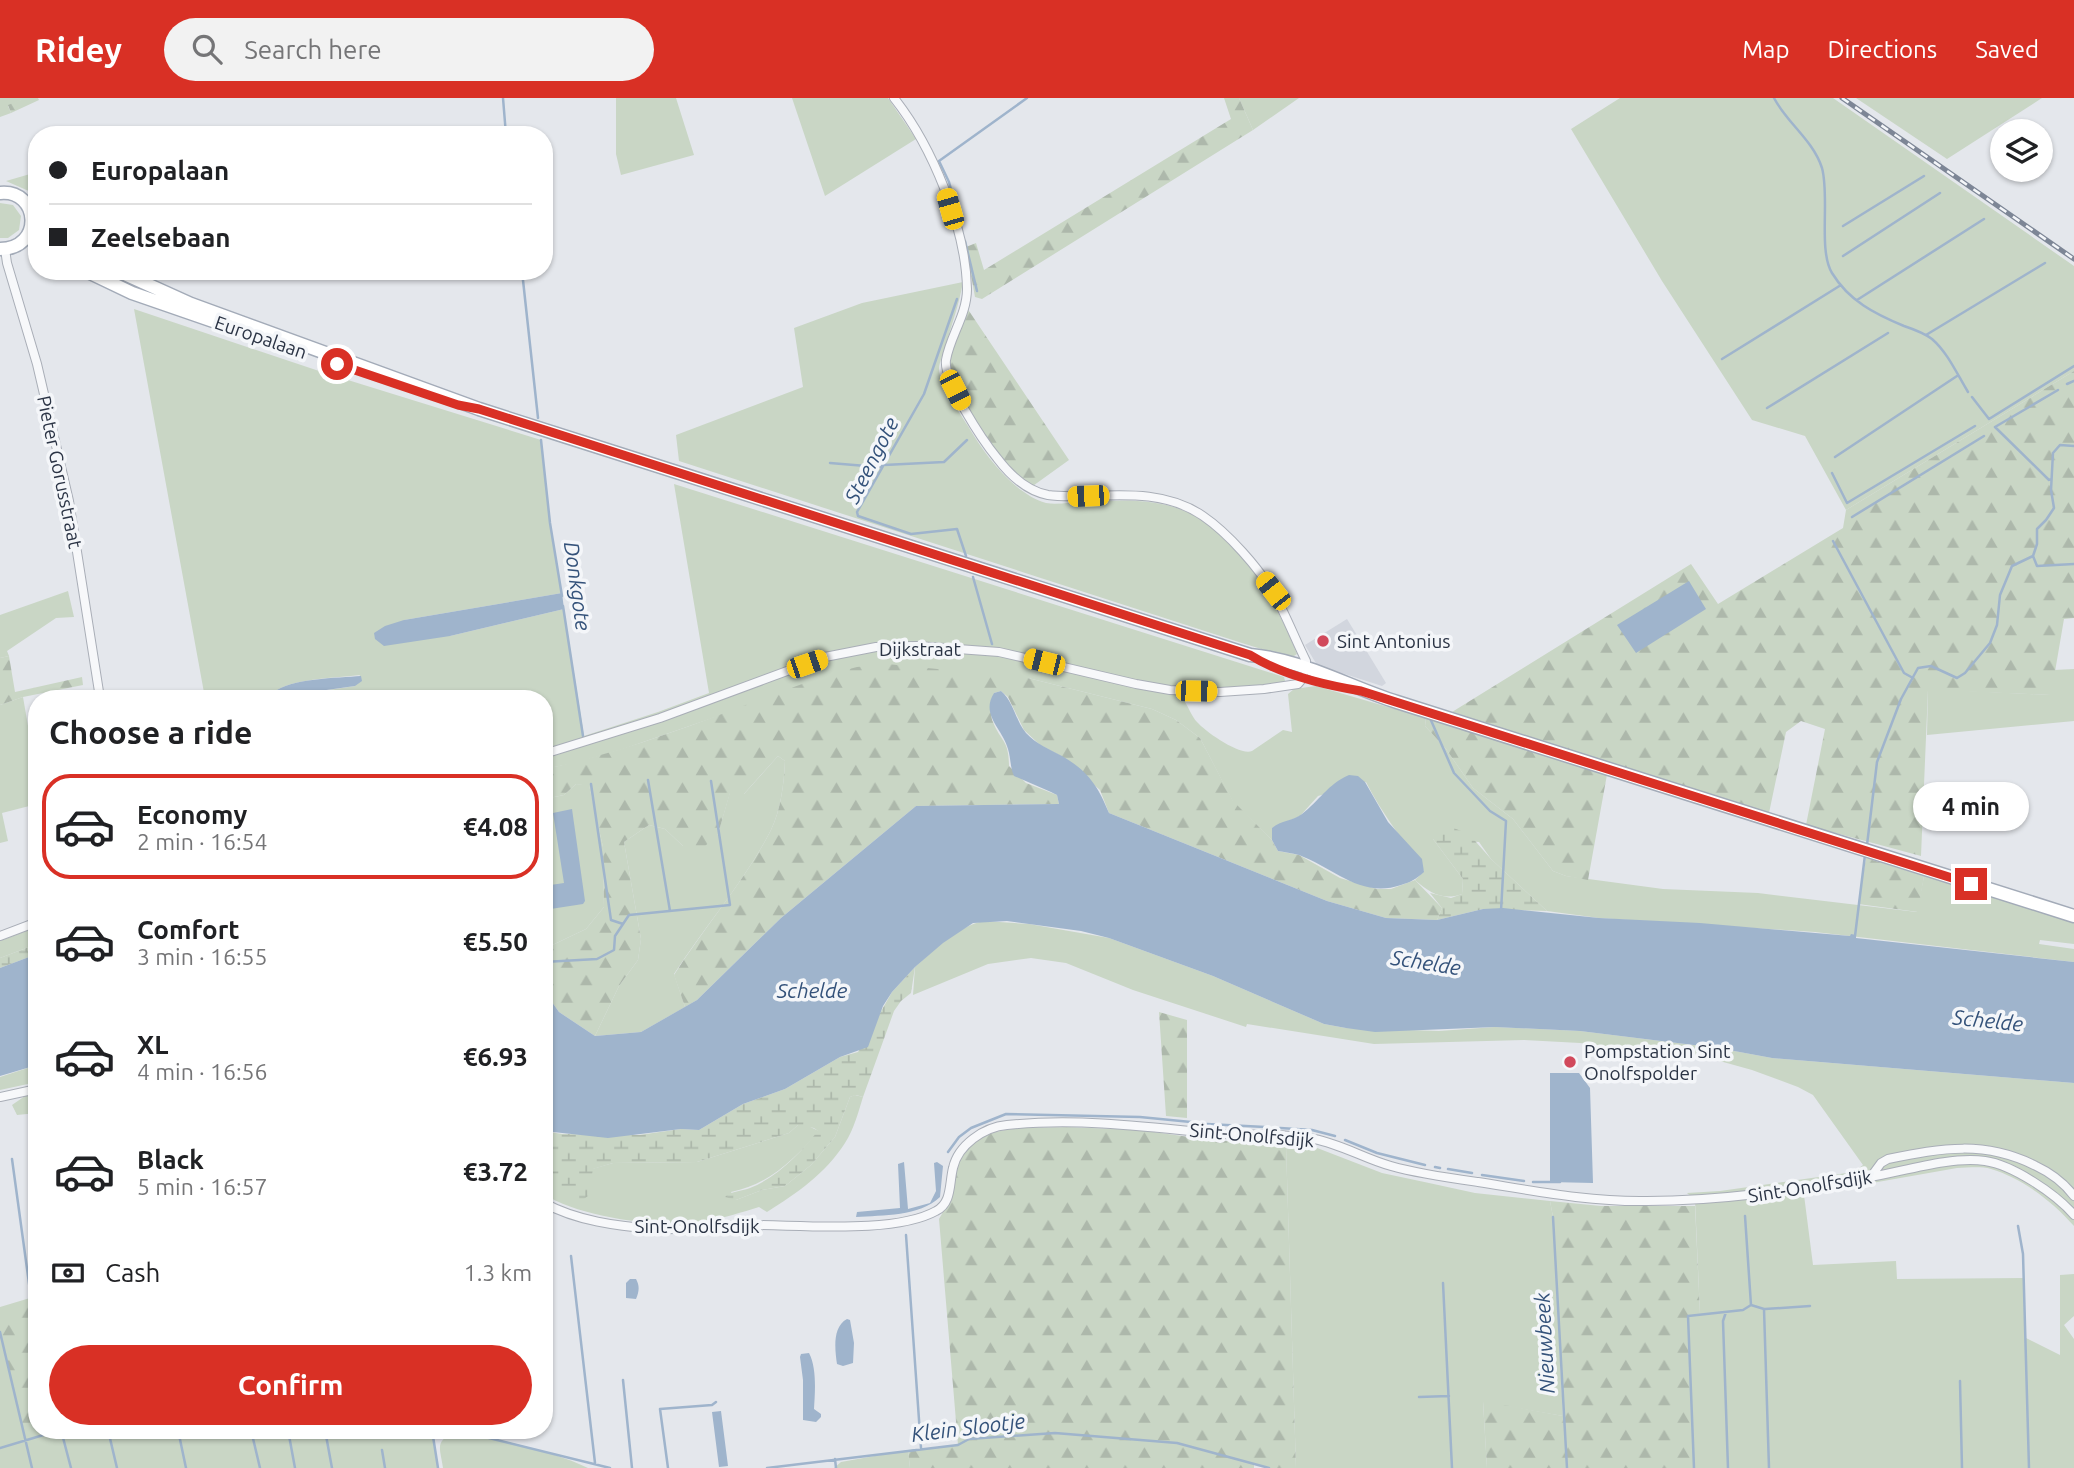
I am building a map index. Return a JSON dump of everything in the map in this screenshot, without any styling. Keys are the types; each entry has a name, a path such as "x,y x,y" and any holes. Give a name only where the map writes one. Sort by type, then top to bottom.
{"main road":[{"path":"0,192 15,194 23,200 28,209"},
{"path":"2,249 21,243 28,236"},
{"path":"21,243 28,244"},
{"name":"Europalaan","path":"106,280 145,297 458,405 479,409"},
{"name":"Europalaan","path":"138,280 191,304 479,409 1250,655 1259,661 1305,673 1333,686 1361,691 2074,916"}],"street":[{"path":"894,98 932,158 955,223 966,273 965,305 946,361 947,373 969,418 997,459 1012,476 1045,494 1145,495 1175,502 1201,514 1228,535 1273,591 1306,661 1305,673"},
{"name":"Pieter Gorusstraat","path":"2,249 37,363 69,501 99,690"},
{"name":"Dijkstraat","path":"553,751 660,719 825,657 876,647 917,646 999,652 1171,690 1264,690 1298,684 1305,673"},
{"path":"0,936 28,925"},
{"path":"0,1097 28,1091"},
{"name":"Sint-Onolfsdijk","path":"553,1207 587,1219 661,1230 744,1225 841,1226 920,1218 941,1208 949,1195 957,1158 968,1143 988,1129 1005,1125 1068,1123 1140,1125 1212,1133 1288,1135 1317,1139 1390,1166 1453,1180 1574,1198 1644,1201 1720,1198 1870,1178 1956,1161 1982,1160 1995,1163 2038,1186 2074,1215"},
{"path":"1870,1178 1881,1163 1888,1159 1937,1149 1966,1147 1993,1150 2021,1158 2067,1186 2074,1196"}],"shaded area":[{"path":"1347,619 1386,683 1382,686 1317,665 1305,645"}],"green space":[{"path":"0,98 22,100 8,106 11,113 0,117"},
{"path":"21,98 39,100 11,113 8,105"},
{"path":"616,98 676,98 694,155 621,175 616,154"},
{"path":"792,98 888,98 916,139 825,196"},
{"path":"1224,98 1239,98 1253,130 982,299 975,297 966,247 976,243 984,270 1231,119"},
{"path":"1239,98 1299,98 1253,130"},
{"path":"1620,98 1833,98 2074,266 2074,371 1846,510 1805,436 1752,420 1662,281 1571,129"},
{"path":"1856,98 2042,98 2009,119 1990,119 1990,131 1947,159"},
{"path":"28,175 28,191 6,181"},
{"path":"0,203 13,205 21,216 19,230 8,238 0,238"},
{"path":"963,282 940,364 940,375 950,398 1001,472 1023,491 1046,503 1142,501 1171,506 1198,518 1215,530 1245,560 1280,615 1297,654 1284,656 1245,644 679,461 676,435 803,387 794,328 862,303"},
{"path":"965,305 1069,460 1030,488 1012,476 969,418 946,361"},
{"path":"134,309 322,372 541,440 550,523 562,593 404,620 450,636 564,609 584,736 709,693 674,484 1284,677 1285,681 1277,687 1196,691 1185,702 1201,726 1240,750 1252,751 1283,730 1292,732 1288,694 1294,689 1316,686 1426,718 1425,726 1446,749 1473,788 1513,819 1553,871 1566,876 1663,889 1758,893 1917,912 1924,876 2074,922 2074,944 2040,940 2039,944 2074,949 2074,962 1815,932 1599,918 1547,911 1491,859 1479,842 1433,839 1463,879 1462,894 1443,896 1431,892 1415,880 1424,871 1366,782 1318,796 1300,816 1272,828 1272,840 1233,802 1200,738 1176,720 1152,709 1028,678 727,713 623,749 553,767 553,690 329,690 355,686 360,675 291,684 278,690 204,690"},
{"path":"2074,371 2074,618 2064,619 2051,695 1928,690 1921,856 1806,825 1825,729 1801,721 1786,732 1769,813 1452,712 1691,564 1718,604 1843,528 1846,510"},
{"path":"68,591 74,617 56,618 7,651 9,656 0,658 0,615"},
{"path":"9,656 15,692 82,677 83,685 58,690 28,690 28,696 0,705 0,658"},
{"path":"887,664 1028,678 1152,709 1176,720 1200,738 1233,801 1272,840 1278,851 1299,855 1340,878 1377,889 1391,889 1415,880 1442,908 1437,920 1386,918 1327,901 1109,813 1100,790 1061,756 1040,745 1024,730 1008,697 1001,691 994,693 991,716 1006,746 1009,766 1026,783 1057,795 1059,804 916,806 781,918 697,1000 685,1007 674,975 749,867 771,830 780,805 784,778 785,761 778,756 743,795 730,793 718,834 703,848 683,846 665,829 649,825 624,842 641,939 638,960 619,986 595,1036 559,1012 553,1004 553,945 586,929 604,907 603,847 589,786 576,784 564,795 553,797 553,767 653,739 830,674 857,667"},
{"path":"2074,669 2074,721 1927,735 1928,689 2050,695 2054,670"},
{"path":"23,697 28,726 28,806 2,813 8,841 0,843 0,705"},
{"path":"1426,718 1608,769 1588,880 1553,871 1513,819 1473,788 1446,749 1425,726"},
{"path":"778,756 785,761 784,778 780,805 771,830 749,867 674,974 685,1007 641,1032 595,1036 619,986 638,960 641,939 624,842 649,825 665,829 683,846 718,834 730,792 744,794"},
{"path":"576,784 589,785 603,847 604,907 586,929 553,945 553,797 564,795"},
{"path":"1451,827 1469,834 1491,859 1547,911 1483,909 1437,920 1442,908 1430,893 1451,898 1462,894 1463,879 1433,839 1439,830"},
{"path":"1866,858 1924,876 1918,912 1858,904"},
{"path":"984,921 1029,924 1109,938 1213,976 1324,1024 1346,1028 1439,1031 1495,1027 1580,1031 1718,1048 1772,1058 2074,1083 2074,1226 2057,1208 2025,1185 2003,1173 1983,1168 1957,1168 1804,1195 1813,1265 1896,1261 1897,1279 2023,1278 2026,1338 2060,1355 2060,1275 2074,1274 2074,1316 2064,1325 2074,1339 2074,1468 1694,1468 1688,1316 1700,1314 1695,1200 1687,1193 1720,1191 1854,1172 1863,1165 1813,1095 1798,1087 1716,1060 1580,1043 1524,1040 1374,1044 1247,1024 1246,1027 1133,990 1066,963 1031,958 988,964 913,995 915,967 956,933"},
{"path":"28,930 28,947 0,958 0,941"},
{"path":"28,947 28,957 0,968 0,958"},
{"path":"915,967 911,993 894,1011 863,1097 850,1097 835,1137 811,1165 785,1186 762,1190 736,1200 725,1197 760,1183 779,1171 818,1131 814,1128 798,1125 789,1133 697,1162 613,1163 593,1169 588,1196 580,1202 553,1190 553,1132 639,1135 681,1129 699,1130 743,1104 785,1089 840,1057 858,1052 892,992"},
{"path":"1159,1012 1187,1020 1187,1118 1166,1116"},
{"path":"28,1068 28,1084 0,1090 0,1077"},
{"path":"28,1095 28,1114 17,1115 12,1105"},
{"path":"850,1097 863,1097 856,1121 845,1143 829,1164 810,1182 767,1212 759,1207 707,1221 668,1224 600,1215 553,1198 553,1184 590,1178 592,1169 613,1163 697,1162 789,1133 798,1125 806,1125 819,1131 769,1177 731,1192 736,1200 762,1190 785,1186 811,1165 835,1137"},
{"path":"1020,1128 1139,1130 1211,1140 1286,1145 1296,1468 1269,1468 1254,1463 1254,1468 910,1468 908,1450 958,1445 939,1219 949,1197 958,1163 966,1149 990,1134"},
{"path":"1286,1145 1312,1146 1382,1173 1475,1193 1550,1201 1563,1416 1483,1402 1487,1468 1296,1468"},
{"path":"1550,1201 1601,1206 1695,1206 1700,1314 1688,1316 1694,1468 1487,1468 1483,1401 1563,1416"},
{"path":"28,1299 28,1439 32,1439 25,1441 0,1332 0,1307"},
{"path":"0,1332 25,1441 433,1439 438,1468 0,1468"},
{"path":"443,1439 496,1439 559,1456 588,1468 443,1468 441,1442"},
{"path":"908,1450 910,1468 834,1468 841,1462"}],"water":[{"path":"1689,581 1706,609 1636,653 1617,625"},
{"path":"562,593 564,609 450,636 384,646 375,639 374,633 404,620"},
{"path":"361,676 362,681 355,686 326,690 278,690 291,684"},
{"name":"Schelde","path":"1001,691 1009,700 1026,733 1085,774 1101,795 1109,813 1327,901 1386,918 1437,920 1483,909 1503,908 1599,918 1851,934 1856,935 1856,938 2074,962 2074,1083 1772,1058 1718,1048 1580,1031 1495,1027 1375,1032 1346,1028 1324,1024 1213,976 1109,938 1081,931 1007,921 973,923 943,943 915,967 883,1006 868,1047 840,1057 785,1089 743,1104 699,1130 681,1129 608,1138 553,1132 553,1004 559,1012 595,1036 641,1032 697,1000 781,918 916,806 1059,804 1057,795 1014,776 1008,749 991,715 990,701 994,693"},
{"path":"1349,775 1358,776 1365,782 1388,822 1422,859 1424,872 1416,878 1405,884 1373,888 1348,880 1299,855 1278,851 1272,840 1272,828 1302,814 1329,788"},
{"path":"572,809 585,901 583,904 553,909 553,885 564,883 553,813"},
{"path":"28,957 28,1068 0,1076 0,968"},
{"path":"1550,1073 1579,1073 1590,1088 1593,1183 1550,1182"},
{"path":"904,1162 908,1209 930,1203 936,1191 934,1163 937,1162 943,1166 940,1197 931,1204 911,1212 856,1217 857,1212 900,1208 898,1164"},
{"path":"630,1279 636,1279 638,1284 636,1299 626,1298 626,1283"},
{"path":"847,1319 850,1320 854,1343 853,1363 843,1366 837,1364 836,1339 839,1327"},
{"path":"809,1353 814,1373 814,1409 821,1414 816,1422 803,1420 800,1357 801,1354"},
{"path":"721,1411 728,1466 719,1467 712,1412"}],"waterway":[{"name":"Donkgote","path":"503,98 505,126"},
{"name":"Steengote","path":"962,231 949,182 939,161 1027,98"},
{"path":"1774,98 1813,149 1822,168 1826,251 1832,273 1846,291 1864,305 1883,317 1932,339 1948,357 1968,392"},
{"path":"1843,226 1924,176"},
{"path":"1843,256 1940,193"},
{"path":"1857,300 1984,219"},
{"name":"Steengote","path":"965,241 977,291"},
{"path":"1926,335 2045,263"},
{"name":"Donkgote","path":"523,280 538,418"},
{"path":"1722,359 1841,285"},
{"name":"Steengote","path":"957,299 924,394 857,512 858,516 911,534 957,529 966,556"},
{"path":"1767,408 1888,333"},
{"path":"1972,397 1989,419 2074,366"},
{"path":"1835,457 1957,376"},
{"path":"2067,384 2074,381"},
{"path":"2051,479 1995,427 2058,390"},
{"path":"1832,473 1847,503 1975,426"},
{"path":"1852,517 1984,436"},
{"name":"Donkgote","path":"541,440 550,523 562,596"},
{"path":"830,463 878,467 944,462 967,440"},
{"path":"1867,845 1877,762 1901,699 1918,668 1931,666 1957,678 1965,673 1990,643 1997,625 2000,595 2012,566 2033,556 2037,544 2037,529 2054,508 2051,490 2053,453 2060,445 2074,446"},
{"path":"1833,541 1904,673 1913,678"},
{"path":"2033,556 2037,566 2074,564"},
{"name":"Steengote","path":"973,577 992,644"},
{"name":"Donkgote","path":"563,606 583,736"},
{"path":"1430,718 1454,773 1490,811 1506,821 1501,911"},
{"path":"648,780 670,911"},
{"path":"553,961 597,959 614,950 615,936 629,915 730,905 711,781"},
{"name":"Donkgote","path":"591,784 611,920 623,924"},
{"path":"1855,936 1865,855"},
{"path":"948,1152 959,1137 971,1128 1006,1114 1140,1117 1191,1122"},
{"path":"1207,1124 1265,1127"},
{"path":"1280,1128 1312,1130 1335,1136"},
{"path":"1345,1140 1377,1153 1425,1165"},
{"path":"12,1159 28,1276"},
{"path":"1435,1167 1440,1168"},
{"path":"1448,1169 1472,1173"},
{"path":"1482,1175 1524,1181"},
{"path":"1533,1182 1560,1182"},
{"path":"1745,1216 1751,1305 1764,1309 1769,1468"},
{"name":"Nieuwbeek","path":"1553,1217 1567,1468"},
{"path":"2018,1226 2023,1254 2029,1468"},
{"path":"906,1235 921,1448"},
{"path":"571,1256 595,1463"},
{"path":"1443,1283 1452,1468"},
{"path":"1694,1468 1688,1316 1743,1310 1751,1305"},
{"path":"1765,1309 1810,1306"},
{"path":"1726,1312 1723,1321 1728,1468"},
{"path":"0,1332 32,1468"},
{"path":"623,1380 632,1468"},
{"path":"1960,1381 1962,1468"},
{"path":"1419,1397 1449,1396"},
{"path":"668,1468 660,1409 712,1405 716,1402"},
{"name":"Klein Slootje","path":"767,1468 958,1445 969,1439 1055,1433 1177,1443 1269,1468"},
{"name":"Klein Slootje","path":"0,1448 30,1439"},
{"path":"63,1439 71,1468"},
{"path":"110,1439 117,1468"},
{"path":"180,1439 186,1468"},
{"path":"253,1439 260,1468"},
{"path":"290,1439 295,1468"},
{"path":"327,1439 332,1468"},
{"path":"433,1439 438,1468"},
{"name":"Klein Slootje","path":"493,1439 610,1468"},
{"path":"382,1450 385,1468"},
{"name":"Klein Slootje","path":"835,1459 836,1468"}],"railway":[{"path":"1842,98 2074,259"}],"place":[{"name":"Sint Antonius","path":"1323,641"},
{"name":"Pompstation Sint Onolfspolder","path":"1570,1062"}],"route":[{"path":"337,364 458,405 479,409 1250,655 1259,661 1333,686 1361,691 1971,884"}]}
